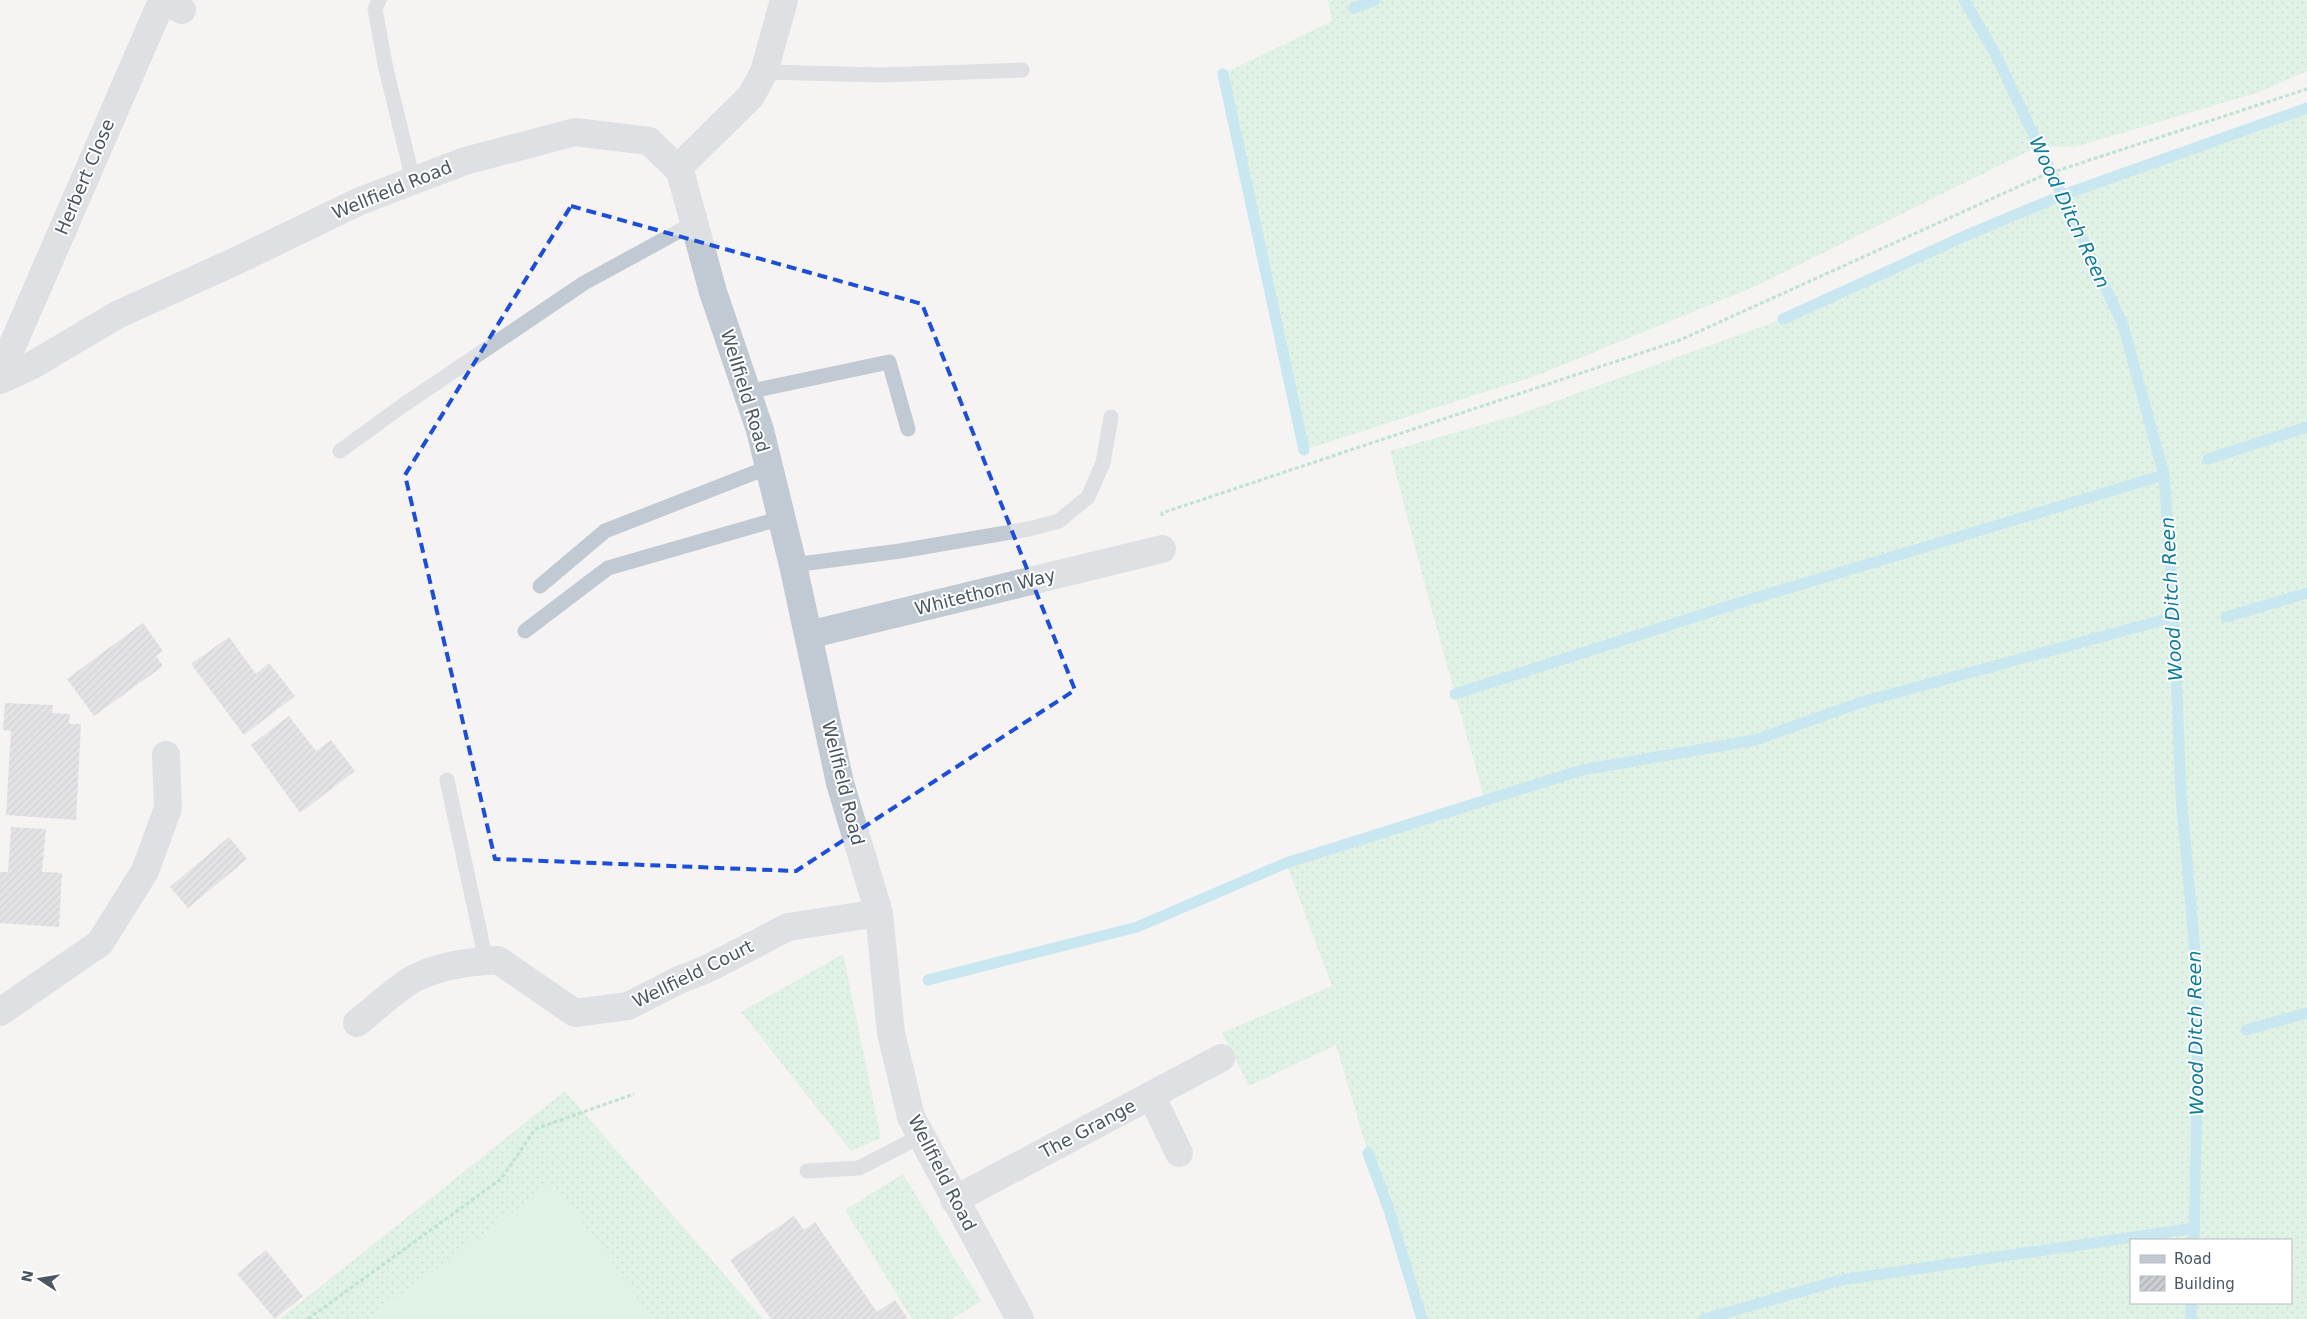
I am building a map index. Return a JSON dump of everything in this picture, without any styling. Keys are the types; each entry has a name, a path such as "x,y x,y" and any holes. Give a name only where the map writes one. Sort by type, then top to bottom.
{"street":[{"path":"678,168 751,96 764,72 784,0"},
{"name":"Herbert Close","path":"0,374 162,1 182,10"},
{"name":"Wellfield Road","path":"0,380 31,366 117,315 236,261 360,200 413,180 465,161 575,132 649,141 678,168 714,292 760,430 793,565 840,783 879,912 891,1033 911,1117 954,1200 1020,1319"},
{"name":"Whitethorn Way","path":"808,635 1162,549"},
{"path":"0,1012 100,943 146,871 165,817 168,808 166,755"},
{"name":"Wellfield Court","path":"357,1023 414,978 457,964 498,960 575,1013 628,1006 679,980 708,969 788,927 879,912"},
{"name":"The Grange","path":"954,1200 1221,1058"},
{"path":"1151,1095 1179,1153"}],"lane":[{"path":"380,0 375,9 381,43 413,180"},
{"path":"764,72 882,75 1022,70"},
{"path":"340,452 402,406 584,283 694,223"},
{"path":"747,392 890,362 908,429"},
{"path":"793,565 900,551 1059,521 1088,497 1103,463 1111,417"},
{"path":"540,586 605,531 769,467"},
{"path":"526,631 608,568 782,518"},
{"path":"447,780 486,961"},
{"path":"807,1171 859,1168 921,1136"}],"path":[{"path":"1162,549 1162,513 1680,340 2071,164 2307,89"},
{"path":"308,1319 501,1179 535,1129 634,1094"}],"highlighted area":[{"path":"571,206 922,304 1075,690 796,871 495,859 405,475"}],"green space":[{"path":"1328,0 2307,0 2307,71 2259,92 2075,147 2039,146 1756,286 1538,375 1304,450 1223,74 1332,21"},
{"path":"2307,108 2307,1319 1422,1319 1389,1210 1368,1153 1336,1045 1249,1086 1222,1033 1332,986 1286,863 1485,801 1390,451 1514,416 1783,319 1967,235 2063,195"},
{"path":"843,954 881,1138 851,1151 741,1012"},
{"path":"565,1091 763,1319 280,1319"},
{"path":"903,1174 981,1301 952,1319 912,1319 845,1210"},
{"path":"553,1183 653,1319 368,1319"}],"building":[{"path":"143,623 163,651 156,656 163,666 94,716 67,679"},
{"path":"229,637 256,674 269,663 295,696 244,735 191,664"},
{"path":"5,703 53,705 52,713 70,714 69,724 81,724 76,820 6,815 11,731 3,730"},
{"path":"289,716 316,751 331,740 355,771 300,813 251,745"},
{"path":"11,827 46,829 42,872 62,873 59,927 0,923 0,872 8,872"},
{"path":"229,837 247,859 188,908 170,887"},
{"path":"794,1216 804,1230 815,1222 877,1312 895,1300 908,1319 771,1319 730,1260"},
{"path":"266,1250 303,1296 275,1319 237,1274"}],"waterway":[{"path":"1354,8 1375,0"},
{"name":"Wood Ditch Reen","path":"1964,0 1996,55 2123,325 2164,475 2174,617 2181,796 2199,995 2194,1239"},
{"path":"1223,74 1304,450"},
{"path":"1783,319 1967,235 2063,195 2307,108"},
{"path":"2208,459 2307,427"},
{"path":"1455,694 1732,605 2164,475"},
{"path":"2226,617 2307,593"},
{"path":"928,980 1137,927 1286,863 1582,770 1755,740 1862,702 2174,617"},
{"path":"2246,1030 2307,1013"},
{"path":"1368,1153 1389,1210 1422,1319"},
{"path":"1704,1319 1841,1280 2195,1228"},
{"name":"Wood Ditch Reen","path":"2191,1304 2191,1319"}]}
